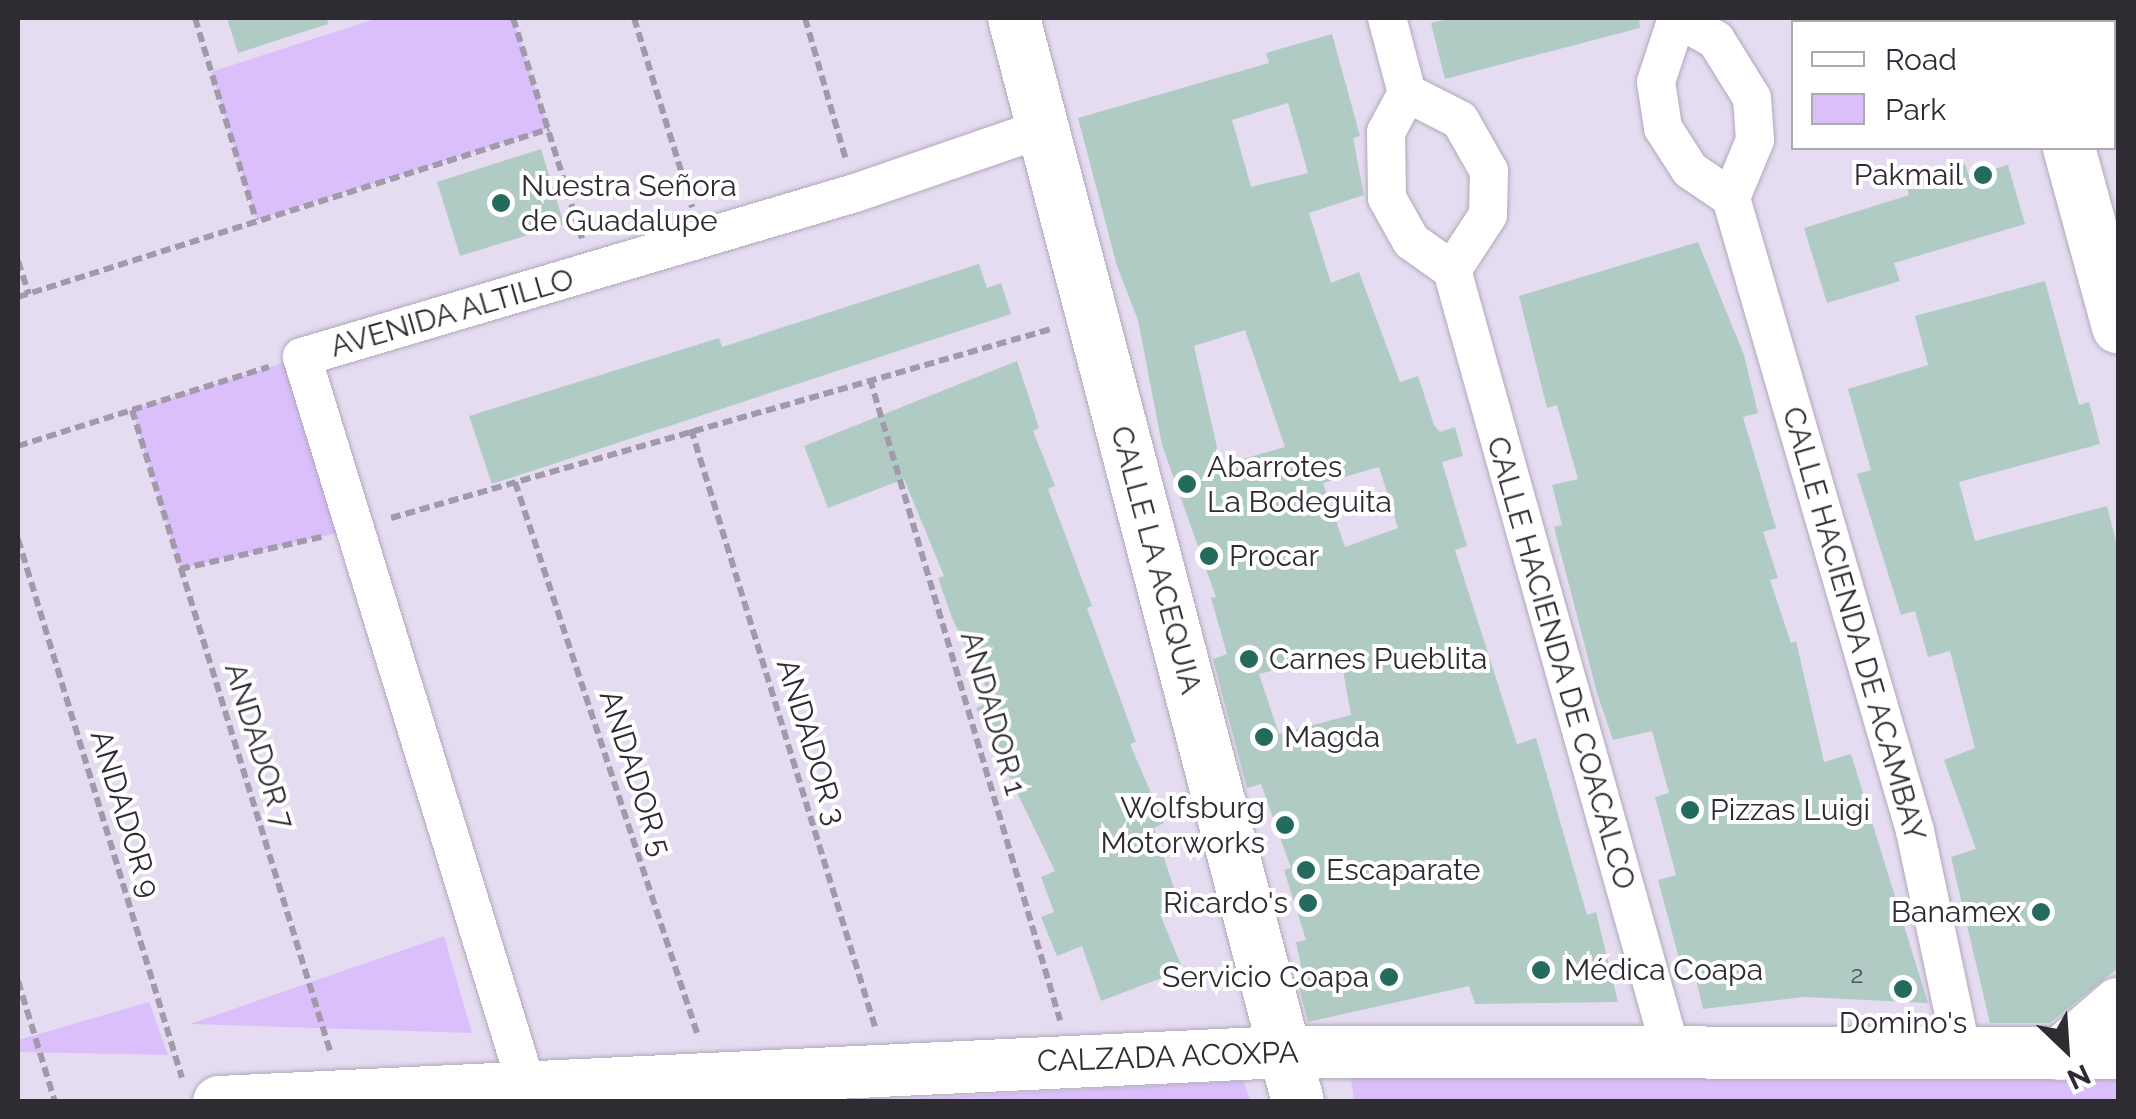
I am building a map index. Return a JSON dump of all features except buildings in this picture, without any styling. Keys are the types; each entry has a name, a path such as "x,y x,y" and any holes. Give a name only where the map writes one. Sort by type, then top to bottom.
{"main road":[{"name":"CALLE LA ACEQUIA","path":"1014,18 1298,1102"},
{"path":"2071,150 2118,327"},
{"path":"2060,1054 2118,1004"},
{"name":"CALZADA ACOXPA","path":"201,1092 344,1094 1285,1052 1672,1056 2118,1053"}],"street":[{"path":"1388,18 1408,93 1386,132 1386,198 1411,241 1452,270 1484,226 1489,171 1460,120 1408,93"},
{"path":"1677,18 1732,58 1752,98 1755,140 1731,198 1690,170 1663,128 1659,60 1677,18"},
{"name":"AVENIDA ALTILLO","path":"527,1087 302,357 856,194 1044,128"},
{"name":"CALLE HACIENDA DE ACAMBAY","path":"1731,198 1915,831 1962,1053"},
{"name":"CALLE HACIENDA DE COACALCO","path":"1452,270 1672,1056"}],"path":[{"path":"194,18 256,220"},
{"path":"513,18 592,272"},
{"path":"634,18 702,238"},
{"path":"805,18 856,194"},
{"path":"18,297 548,129"},
{"path":"18,261 28,294"},
{"path":"180,569 355,529 691,429 1093,318"},
{"path":"18,446 302,357"},
{"name":"ANDADOR 1","path":"870,379 1072,1060"},
{"name":"ANDADOR 7","path":"132,410 344,1094"},
{"name":"ANDADOR 3","path":"691,429 888,1068"},
{"name":"ANDADOR 5","path":"516,482 712,1078"},
{"name":"ANDADOR 9","path":"18,539 201,1092"},
{"path":"18,981 56,1102"}],"green space":[{"path":"378,18 513,18 549,129 256,220 211,72"},
{"path":"302,357 355,529 180,569 132,410"},
{"path":"444,936 472,1033 190,1024"},
{"path":"149,1002 168,1055 18,1052 18,1040"},
{"path":"2118,1072 2118,1101 1354,1102 1351,1078"},
{"path":"1243,1081 1251,1101 868,1101"}],"place":[{"name":"Pakmail","path":"1983,175"},
{"name":"Nuestra Señora de Guadalupe","path":"501,203"},
{"name":"Abarrotes La Bodeguita","path":"1187,484"},
{"name":"Procar","path":"1209,556"},
{"name":"Carnes Pueblita","path":"1249,659"},
{"name":"Magda","path":"1264,737"},
{"name":"Pizzas Luigi","path":"1690,810"},
{"name":"Wolfsburg Motorworks","path":"1285,825"},
{"name":"Escaparate","path":"1306,870"},
{"name":"Ricardo's","path":"1308,903"},
{"name":"Banamex","path":"2041,912"},
{"name":"Médica Coapa","path":"1541,970"},
{"name":"Servicio Coapa","path":"1389,977"},
{"name":"Domino's","path":"1903,989"}]}
